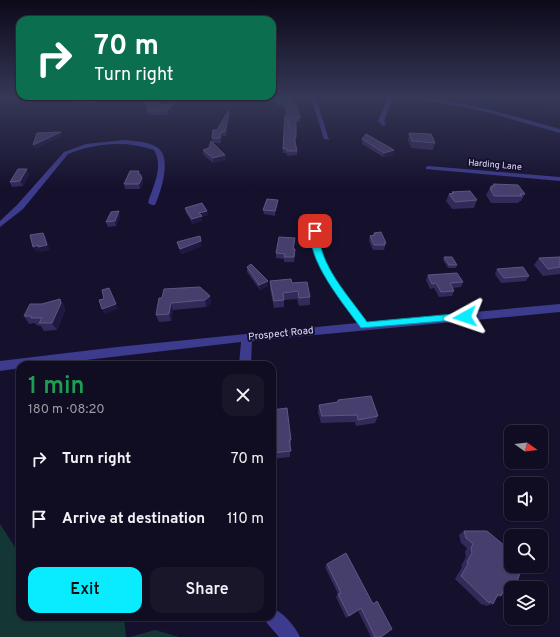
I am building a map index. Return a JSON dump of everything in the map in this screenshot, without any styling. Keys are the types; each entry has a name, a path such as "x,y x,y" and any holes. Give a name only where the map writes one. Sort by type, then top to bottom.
{"street":[{"path":"323,128 327,139"},
{"path":"557,130 552,133 560,137"},
{"path":"0,225 24,203 66,153 75,148 91,145 136,143 147,145 156,149 162,164 161,173 152,203"},
{"name":"Harding Lane","path":"428,168 560,179"},
{"path":"315,231 315,244 320,262 364,326"},
{"name":"Prospect Road","path":"44,361 117,351 560,308"},
{"path":"244,361 247,338"},
{"name":"Prospect Road","path":"1,367 16,365"},
{"path":"276,620 291,637"}],"green space":[{"path":"0,524 16,549 16,621 124,621 126,637 0,637"},
{"path":"155,630 179,637 130,637"}],"building":[{"path":"218,128 226,128 225,132 221,132 220,138 212,138 213,130 217,130"},
{"path":"284,128 290,129 290,128 296,128 296,137 294,137 297,151 287,151 286,148 283,149"},
{"path":"61,132 33,145 37,133"},
{"path":"409,133 431,134 435,143 412,141"},
{"path":"366,134 394,150 384,153 362,139"},
{"path":"211,141 225,155 213,158 203,150 209,148"},
{"path":"18,169 27,169 20,181 10,182"},
{"path":"130,171 139,171 138,174 140,174 142,178 139,184 124,184"},
{"path":"493,184 518,185 525,194 520,194 522,196 494,196 490,188 492,188 491,186 495,186"},
{"path":"470,191 477,200 455,202 449,194 454,193 452,192"},
{"path":"267,199 278,200 275,211 263,210"},
{"path":"202,203 207,211 199,213 202,216 192,219 185,208"},
{"path":"119,211 115,221 106,222 111,212"},
{"path":"381,232 386,243 384,243 385,245 374,245 370,236 375,235 374,233"},
{"path":"43,233 47,245 38,247 38,245 33,247 30,235"},
{"path":"200,236 201,241 180,249 177,242"},
{"path":"279,237 295,238 293,249 295,249 294,257 284,257 285,254 276,253"},
{"path":"444,257 452,257 457,265 449,265"},
{"path":"560,257 560,267 548,269 539,258"},
{"path":"251,264 268,281 259,285 247,267"},
{"path":"523,267 529,276 504,278 497,269"},
{"path":"457,273 463,282 450,283 454,291 441,292 436,283 432,284 428,275"},
{"path":"291,279 292,283 307,282 310,297 299,298 298,291 283,293 284,300 274,301 270,281"},
{"path":"200,287 210,296 205,300 171,303 169,314 156,315 159,298 162,298 164,289"},
{"path":"109,288 116,304 102,309 99,300 104,299 102,290"},
{"path":"60,299 61,303 52,323 39,323 42,318 31,318 31,316 24,316 30,304 42,304"},
{"path":"371,396 378,416 358,420 357,415 322,416 319,405 338,402 338,400"},
{"path":"287,408 291,451 276,453 276,409"},
{"path":"464,531 487,531 504,545 504,573 520,573 517,581 504,581 504,590 501,596 498,594 493,604 490,601 489,603 461,576 472,553 471,548 473,544 466,538"},
{"path":"346,553 373,604 377,601 392,629 381,637 375,637 361,608 349,616 338,594 341,593 327,564"}],"route":[{"path":"315,231 315,244 320,262 364,326 465,317"}]}
